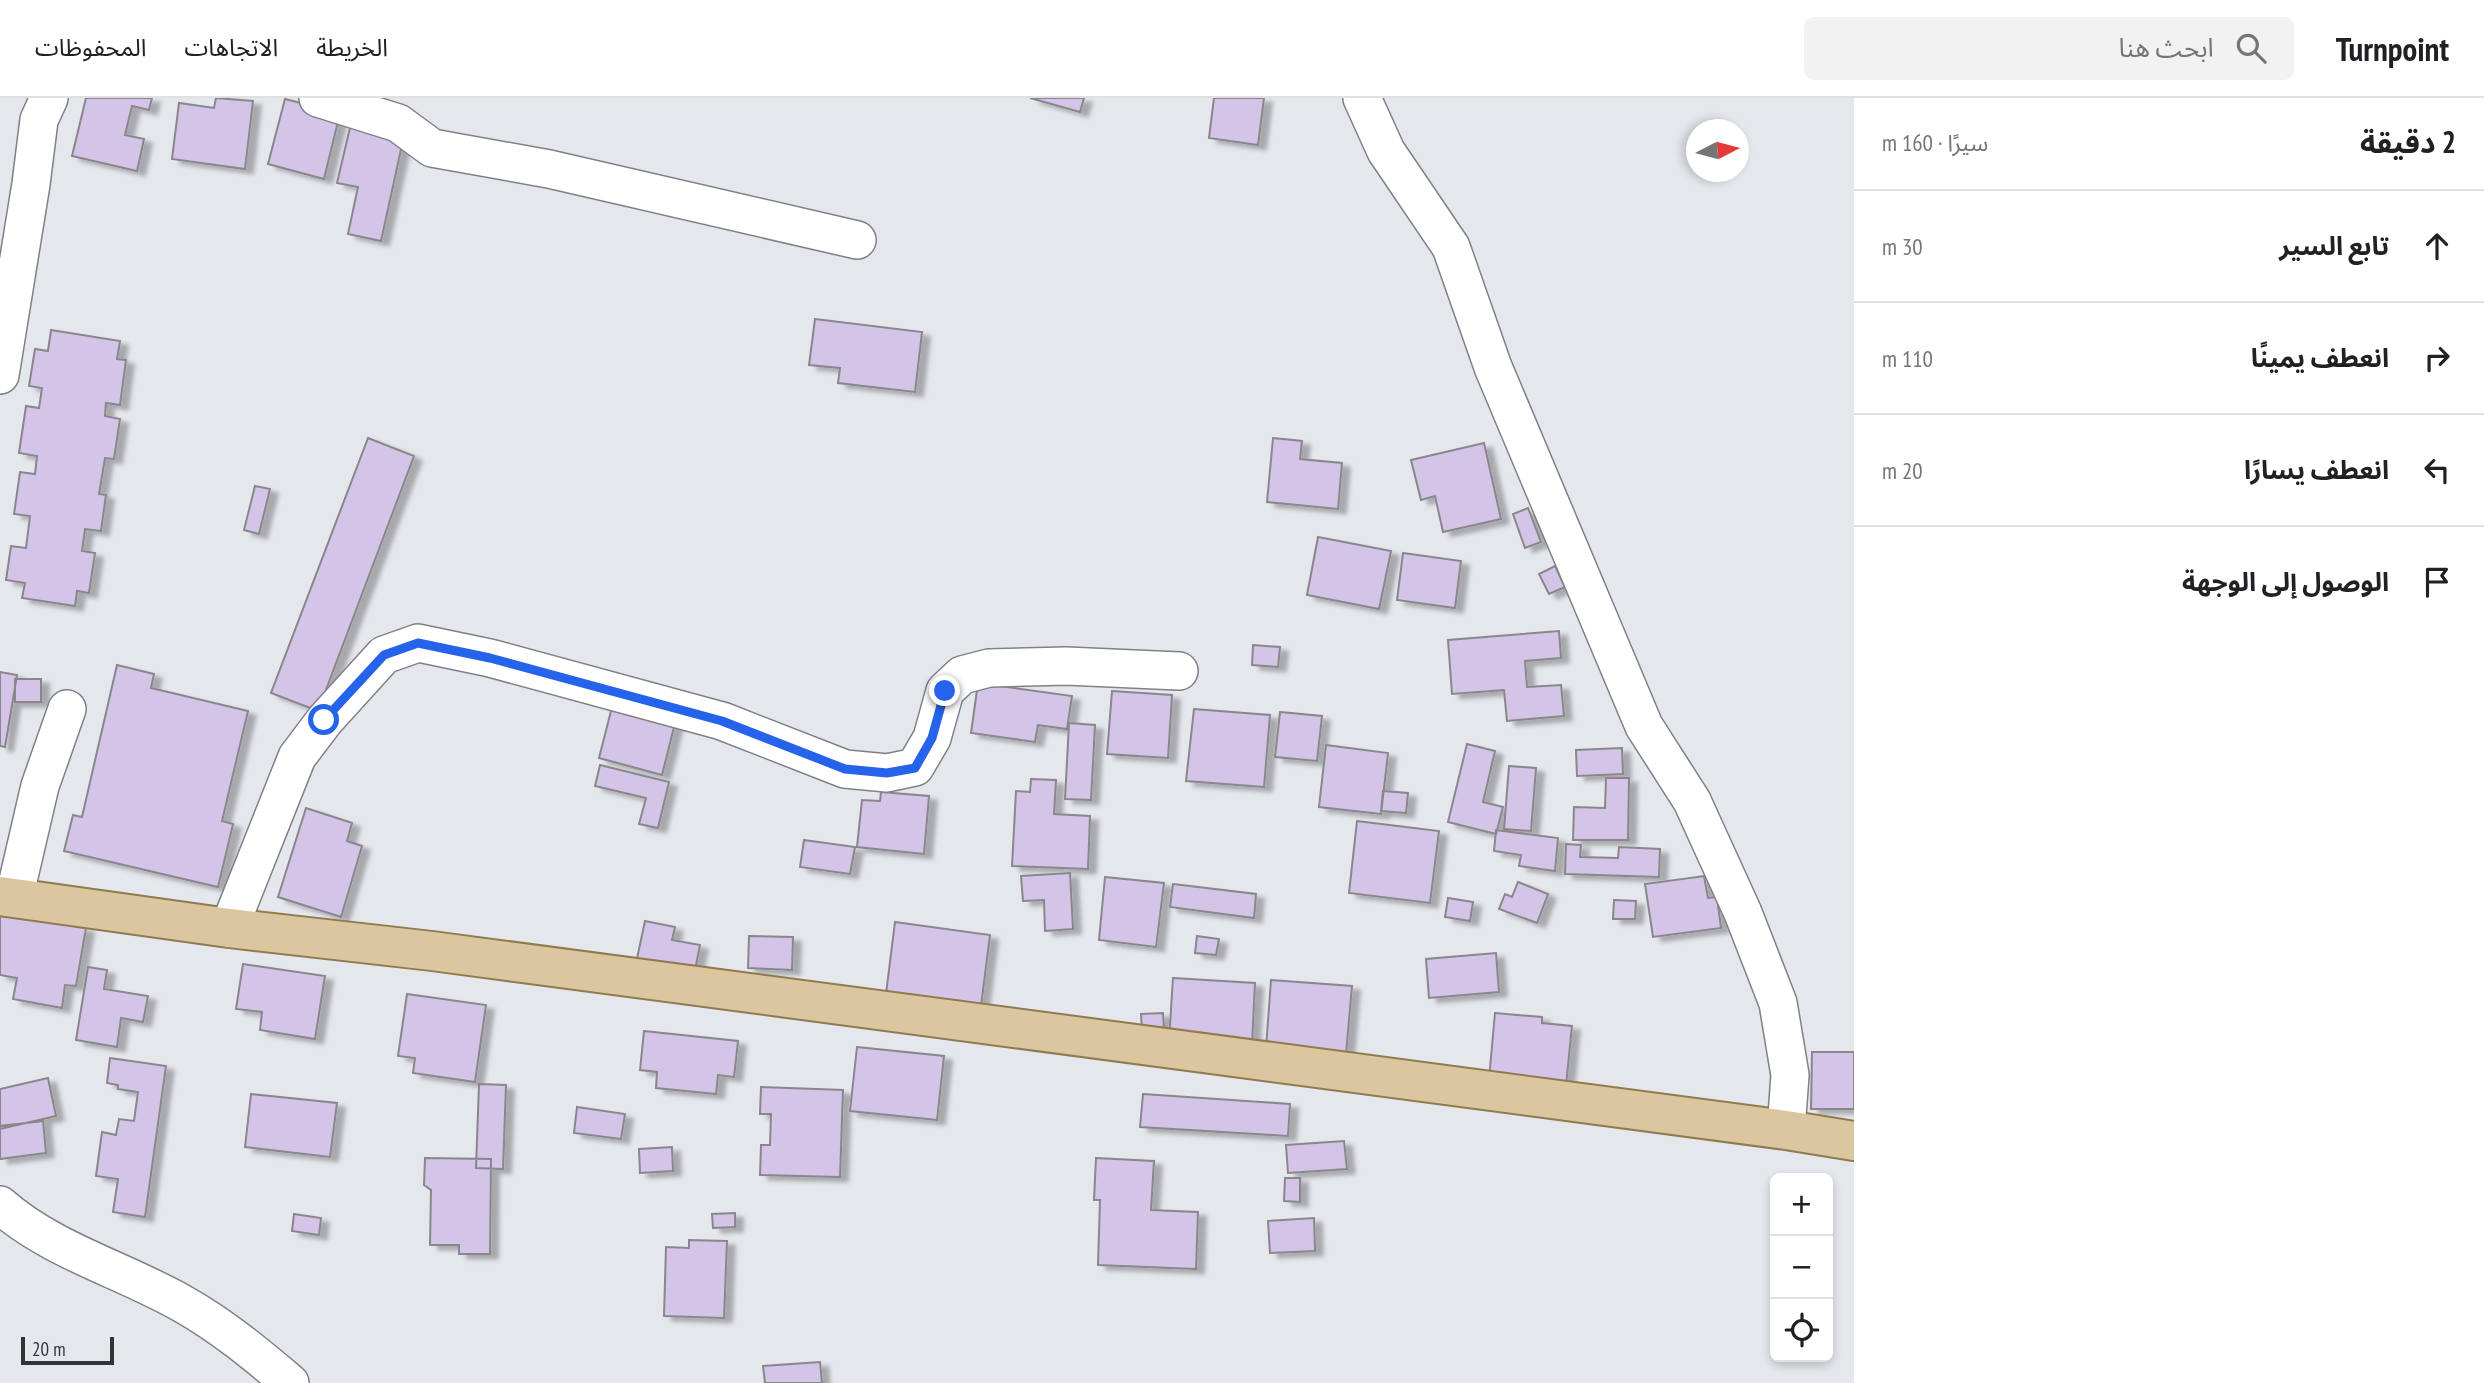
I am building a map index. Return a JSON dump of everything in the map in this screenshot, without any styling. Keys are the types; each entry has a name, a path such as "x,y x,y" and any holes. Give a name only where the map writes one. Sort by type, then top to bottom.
{"main road":[{"path":"7,897 1854,1141"}],"street":[{"path":"0,375 13,209 39,120 49,98"},
{"path":"318,98 398,122 432,148 549,169 857,240"},
{"path":"1362,98 1386,151 1451,247 1493,367 1644,726 1692,801 1743,914 1778,1003 1790,1075 1786,1130"},
{"path":"229,928 297,757 324,720 384,655 418,643 490,658 722,721 845,769 887,773 915,768 932,738 945,691 962,675 989,668 1053,666 1179,671"},
{"path":"7,897 66,709"},
{"path":"0,1205 42,1235 183,1304 243,1342 290,1383"}],"building":[{"path":"86,98 152,98 149,110 132,106 125,135 144,139 137,171 72,156"},
{"path":"216,98 253,101 245,169 172,159 179,103 214,108"},
{"path":"1030,98 1084,98 1080,112"},
{"path":"1214,98 1264,98 1258,145 1209,138"},
{"path":"285,99 340,113 324,179 268,164"},
{"path":"352,119 405,131 381,241 348,234 358,187 337,183"},
{"path":"815,319 922,332 915,392 838,383 840,368 809,365"},
{"path":"51,330 120,341 117,359 126,360 120,405 106,403 105,416 120,419 114,459 105,458 99,494 106,495 101,531 85,529 82,551 95,553 89,593 77,591 75,606 22,598 25,583 6,580 11,546 26,548 30,516 14,514 20,472 35,474 37,456 19,453 26,406 39,408 42,388 29,386 35,349 48,351"},
{"path":"368,438 414,456 318,711 271,693"},
{"path":"1273,438 1302,441 1300,459 1342,463 1338,509 1267,502"},
{"path":"1484,443 1501,519 1443,532 1435,496 1421,500 1411,460"},
{"path":"255,486 270,489 259,534 244,530"},
{"path":"1528,508 1541,542 1525,548 1513,514"},
{"path":"1318,537 1391,551 1379,609 1307,595"},
{"path":"1403,553 1461,561 1455,608 1397,600"},
{"path":"1555,566 1565,587 1549,594 1539,574"},
{"path":"1559,631 1561,658 1525,661 1527,687 1561,685 1564,716 1507,721 1504,690 1452,694 1448,640"},
{"path":"1253,645 1280,647 1278,667 1252,665"},
{"path":"117,665 154,674 151,688 248,711 222,821 233,824 218,887 64,851 73,815 82,817"},
{"path":"0,672 17,675 5,747 0,746"},
{"path":"15,679 41,679 41,702 15,702"},
{"path":"978,683 1072,696 1067,729 1038,725 1035,742 971,733"},
{"path":"1112,691 1172,695 1168,758 1107,754"},
{"path":"612,707 675,723 662,775 599,758"},
{"path":"1194,709 1270,715 1264,787 1186,781"},
{"path":"1280,712 1322,716 1317,761 1275,757"},
{"path":"1069,723 1095,725 1091,800 1065,799"},
{"path":"1467,744 1495,751 1483,802 1503,807 1496,834 1448,822"},
{"path":"1326,745 1388,753 1381,814 1319,807"},
{"path":"1622,748 1623,774 1577,776 1576,750"},
{"path":"600,765 669,782 658,828 639,824 646,798 595,786"},
{"path":"1509,766 1536,768 1531,831 1504,829"},
{"path":"1606,778 1629,778 1628,840 1573,840 1574,807 1605,808"},
{"path":"1031,779 1056,780 1054,814 1090,816 1088,869 1012,866 1016,791 1030,792"},
{"path":"1383,791 1408,793 1406,813 1381,811"},
{"path":"881,792 929,796 924,854 857,847 862,800 880,801"},
{"path":"306,808 352,823 347,841 362,846 341,917 278,897"},
{"path":"1357,821 1439,831 1430,903 1349,893"},
{"path":"1496,830 1558,838 1555,871 1519,866 1521,855 1494,851"},
{"path":"804,840 855,847 850,874 800,867"},
{"path":"1566,844 1581,845 1580,857 1618,858 1619,847 1660,849 1659,877 1565,874"},
{"path":"1070,873 1073,929 1045,931 1044,900 1023,901 1021,876"},
{"path":"1704,876 1708,898 1717,897 1721,928 1653,937 1645,884"},
{"path":"1105,877 1164,883 1156,947 1099,940"},
{"path":"1518,882 1548,894 1537,923 1499,909 1505,894 1512,897"},
{"path":"1173,884 1256,894 1254,918 1170,907"},
{"path":"1448,898 1473,902 1470,921 1445,917"},
{"path":"1614,900 1636,901 1635,919 1613,919"},
{"path":"0,912 86,928 76,986 65,985 62,1008 13,999 17,978 0,975"},
{"path":"645,921 675,927 672,940 700,945 693,980 635,968"},
{"path":"895,922 990,935 981,1006 886,994"},
{"path":"749,936 793,937 792,970 748,968"},
{"path":"1197,936 1219,939 1216,955 1195,953"},
{"path":"1496,953 1499,992 1429,998 1426,959"},
{"path":"243,964 325,976 315,1039 260,1030 262,1012 236,1009"},
{"path":"88,967 107,970 104,989 148,996 143,1022 121,1018 117,1047 76,1040"},
{"path":"1173,978 1255,983 1252,1045 1169,1041"},
{"path":"1271,980 1352,986 1346,1054 1266,1048"},
{"path":"407,994 486,1005 475,1082 413,1073 415,1058 398,1056"},
{"path":"1163,1013 1164,1030 1142,1031 1141,1014"},
{"path":"1495,1013 1542,1017 1542,1023 1572,1026 1566,1085 1489,1079"},
{"path":"644,1031 738,1041 734,1077 718,1075 716,1094 656,1088 657,1072 640,1070"},
{"path":"857,1047 944,1056 937,1120 850,1111"},
{"path":"1812,1052 1854,1052 1854,1109 1811,1109"},
{"path":"110,1058 166,1066 145,1217 113,1212 118,1179 96,1176 102,1132 116,1135 119,1119 134,1121 138,1092 118,1089 118,1085 107,1083"},
{"path":"48,1078 56,1116 0,1129 0,1089"},
{"path":"479,1084 506,1085 503,1169 476,1168"},
{"path":"761,1087 843,1090 840,1177 760,1175 761,1145 770,1145 771,1114 760,1114"},
{"path":"251,1094 337,1103 330,1157 245,1147"},
{"path":"1143,1094 1290,1104 1288,1136 1140,1127"},
{"path":"577,1107 625,1114 621,1139 574,1133"},
{"path":"43,1121 46,1153 0,1159 0,1126"},
{"path":"1344,1141 1347,1169 1288,1173 1286,1145"},
{"path":"672,1147 673,1171 640,1173 639,1149"},
{"path":"425,1158 491,1159 490,1254 459,1254 459,1245 430,1245 431,1190 424,1185"},
{"path":"1096,1158 1154,1161 1151,1210 1198,1212 1196,1269 1098,1265 1100,1200 1094,1200"},
{"path":"1285,1178 1300,1178 1300,1202 1284,1201"},
{"path":"735,1213 735,1227 713,1228 712,1214"},
{"path":"294,1214 321,1218 319,1235 292,1231"},
{"path":"1314,1218 1315,1251 1270,1253 1268,1221"},
{"path":"689,1240 727,1241 724,1318 664,1316 666,1247 689,1248"},
{"path":"820,1362 822,1383 765,1383 763,1366"}],"route":[{"path":"324,720 384,655 418,643 490,658 722,721 845,769 887,773 915,768 932,738 945,691"}]}
